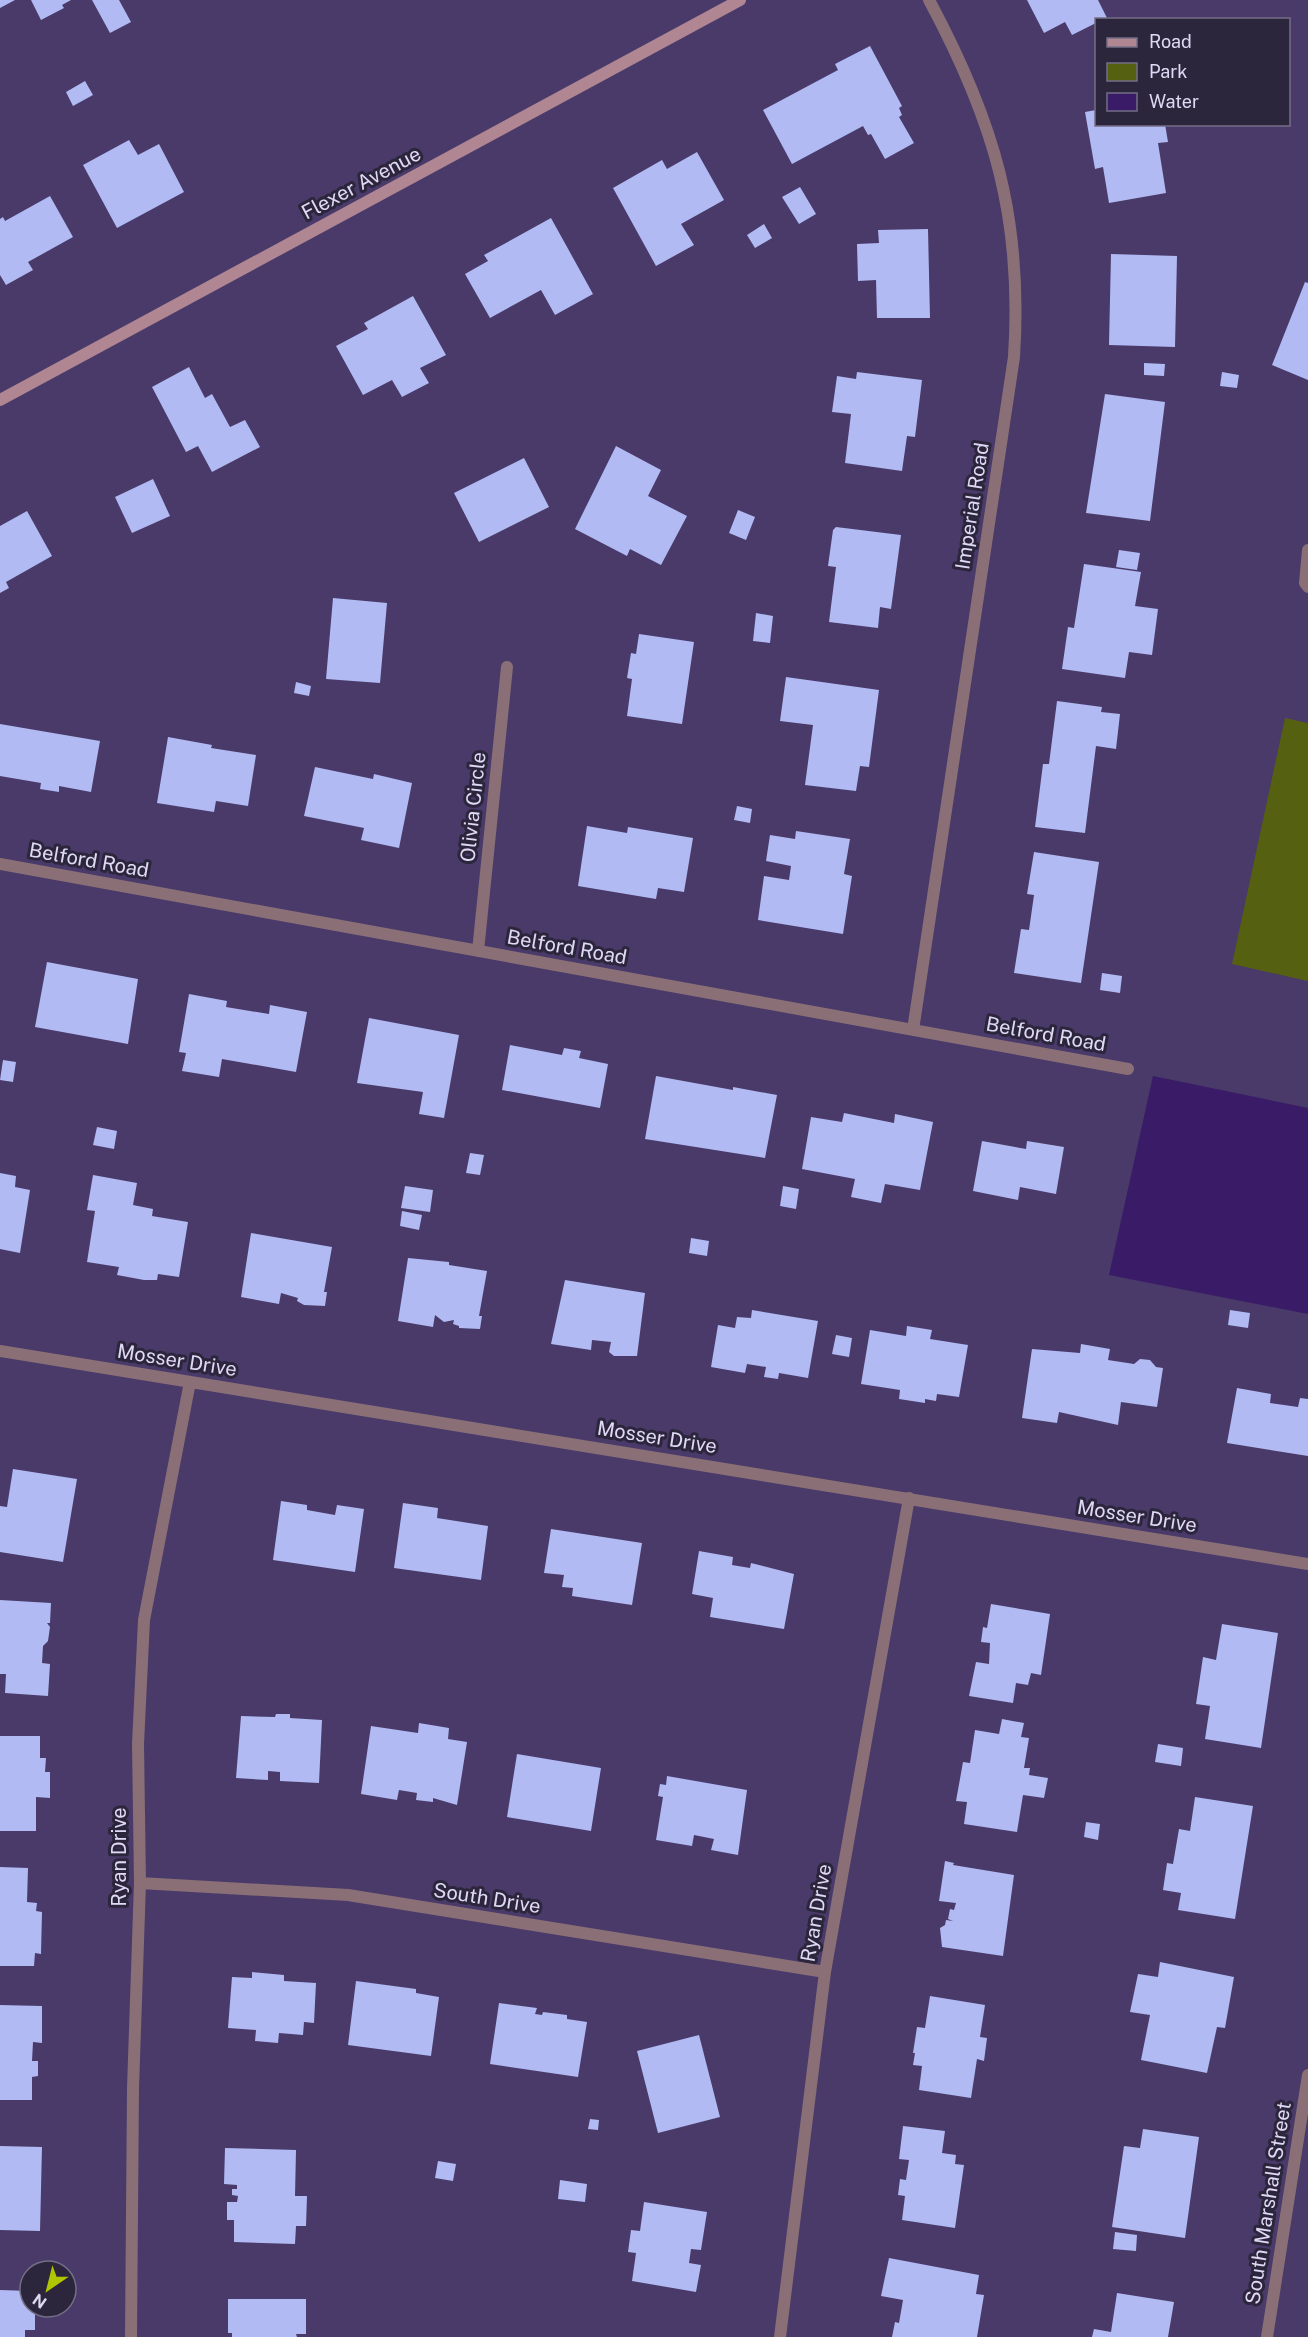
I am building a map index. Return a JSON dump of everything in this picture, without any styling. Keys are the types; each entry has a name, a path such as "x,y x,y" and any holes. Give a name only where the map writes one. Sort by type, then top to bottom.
{"street":[{"name":"Flexer Avenue","path":"0,400 740,0"},
{"name":"Imperial Road","path":"914,1030 1014,357 1017,319 1013,243 1004,186 990,131 961,60 929,0"},
{"path":"1308,550 1305,583 1308,587"},
{"name":"Olivia Circle","path":"478,951 507,667"},
{"name":"Belford Road","path":"0,864 1128,1069"},
{"name":"Mosser Drive","path":"0,1351 1308,1564"},
{"name":"Ryan Drive","path":"131,2337 132,2100 140,1883 138,1744 144,1620 190,1382"},
{"name":"Ryan Drive","path":"780,2337 825,1972 909,1498"},
{"name":"South Drive","path":"140,1883 348,1895 825,1972"},
{"name":"South Marshall Street","path":"1267,2337 1308,2075"}],"green space":[{"path":"1285,718 1308,723 1308,981 1232,964"}],"water":[{"path":"1153,1076 1308,1108 1308,1314 1109,1275"}],"building":[{"path":"0,0 15,0 0,8"},
{"path":"31,0 71,0 62,5 64,8 41,20"},
{"path":"92,0 119,0 131,22 110,33"},
{"path":"1027,0 1098,0 1107,18 1095,18 1095,24 1072,35 1065,22 1044,33"},
{"path":"870,46 902,106 899,108 902,115 899,117 914,143 885,159 871,134 868,135 863,126 792,164 763,110 838,70 835,64"},
{"path":"85,81 93,95 73,106 66,92"},
{"path":"1095,110 1095,126 1165,126 1168,142 1158,143 1166,193 1109,203 1103,167 1095,169 1085,112"},
{"path":"129,140 138,155 159,144 184,192 117,228 83,165"},
{"path":"697,152 724,200 681,224 694,245 656,266 613,188 662,160 667,169"},
{"path":"800,187 816,214 799,224 782,197"},
{"path":"50,196 73,237 28,262 33,270 6,285 0,275 0,219 3,217 5,221"},
{"path":"551,218 593,294 555,315 541,290 490,318 465,274 488,261 484,255"},
{"path":"764,224 772,238 755,248 747,235"},
{"path":"928,229 930,318 877,318 876,280 858,281 857,244 879,243 878,230"},
{"path":"1111,254 1177,256 1175,347 1109,345"},
{"path":"1305,282 1308,283 1308,380 1272,365"},
{"path":"413,296 446,355 420,368 429,383 402,397 392,380 363,395 336,346 368,329 364,323"},
{"path":"1144,363 1165,364 1164,376 1144,375"},
{"path":"189,367 205,398 212,394 230,427 245,420 260,447 212,472 198,446 186,452 152,387"},
{"path":"857,372 922,380 915,437 907,436 902,471 845,463 851,414 832,412 837,376 856,379"},
{"path":"1222,372 1239,375 1237,388 1220,386"},
{"path":"1105,394 1165,402 1150,521 1086,513"},
{"path":"616,446 661,470 648,496 687,516 661,565 630,549 627,556 575,529"},
{"path":"524,458 549,507 479,542 454,493"},
{"path":"153,479 170,516 132,533 115,497"},
{"path":"738,510 755,517 746,540 729,533"},
{"path":"27,511 52,556 6,582 9,588 0,593 0,526"},
{"path":"836,527 901,535 891,609 880,607 878,628 829,622 836,567 828,566 833,530"},
{"path":"1119,550 1140,553 1137,570 1116,567"},
{"path":"1084,564 1141,572 1135,606 1158,609 1152,655 1129,652 1125,678 1062,669 1068,627 1074,628"},
{"path":"333,598 387,603 380,683 326,679"},
{"path":"756,613 773,616 770,643 753,641"},
{"path":"639,634 694,642 682,724 627,716 632,679 627,678 631,653 636,654"},
{"path":"786,677 879,690 869,767 860,766 856,791 805,785 813,725 780,721"},
{"path":"296,682 311,686 309,696 294,693"},
{"path":"1057,701 1102,707 1101,712 1120,714 1116,749 1096,746 1085,833 1035,827 1043,764 1049,764"},
{"path":"0,724 100,741 91,792 59,786 59,792 40,789 41,783 0,776"},
{"path":"168,737 212,745 211,748 256,755 248,806 216,801 214,812 157,803"},
{"path":"315,767 373,779 374,774 412,783 399,848 361,840 364,828 304,816"},
{"path":"737,806 752,809 750,823 734,820"},
{"path":"587,826 627,833 628,827 693,838 684,892 658,888 656,899 578,886"},
{"path":"796,831 850,839 844,874 852,876 843,934 758,920 764,876 789,880 791,866 766,861 770,835 795,839"},
{"path":"1034,852 1099,862 1081,983 1014,973 1021,929 1029,930 1034,895 1027,894"},
{"path":"47,962 138,979 128,1044 35,1027"},
{"path":"1102,973 1122,976 1120,993 1100,990"},
{"path":"189,994 227,1001 226,1007 269,1014 270,1005 307,1012 296,1072 222,1059 219,1077 182,1071 186,1053 179,1052"},
{"path":"369,1018 459,1035 444,1118 419,1114 423,1092 357,1083"},
{"path":"510,1045 562,1055 564,1048 581,1051 579,1058 608,1064 600,1108 502,1090"},
{"path":"3,1060 16,1062 13,1082 0,1080"},
{"path":"656,1076 733,1090 733,1087 777,1095 765,1158 645,1139"},
{"path":"844,1113 894,1123 895,1114 933,1122 920,1190 885,1184 881,1203 851,1197 855,1179 802,1169 811,1117 842,1122"},
{"path":"97,1127 117,1131 114,1149 93,1145"},
{"path":"982,1141 1026,1149 1027,1141 1064,1147 1056,1194 1020,1187 1018,1200 973,1191"},
{"path":"470,1153 484,1155 480,1175 466,1173"},
{"path":"0,1173 16,1176 15,1187 30,1190 20,1253 0,1249"},
{"path":"93,1175 137,1183 133,1205 153,1209 152,1216 188,1222 179,1277 158,1274 157,1280 144,1280 117,1275 119,1267 87,1262 95,1211 87,1210"},
{"path":"405,1186 433,1190 430,1212 401,1208"},
{"path":"783,1186 799,1189 796,1209 780,1206"},
{"path":"402,1211 422,1215 419,1230 400,1226"},
{"path":"251,1233 332,1247 324,1292 327,1292 325,1306 304,1305 297,1301 298,1298 281,1293 279,1304 241,1297"},
{"path":"691,1238 709,1241 707,1256 689,1253"},
{"path":"408,1258 449,1262 449,1265 487,1271 479,1316 482,1316 480,1329 459,1328 453,1324 454,1320 444,1322 435,1315 433,1327 398,1321"},
{"path":"565,1280 645,1293 637,1356 614,1356 609,1352 611,1342 592,1340 591,1350 551,1344"},
{"path":"752,1310 818,1321 808,1378 779,1373 778,1379 764,1377 766,1367 747,1364 745,1373 711,1367 718,1325 735,1328 737,1317 751,1318"},
{"path":"1230,1310 1250,1313 1248,1328 1228,1325"},
{"path":"907,1326 932,1330 930,1339 968,1345 959,1397 937,1394 936,1401 925,1399 925,1403 899,1399 900,1390 861,1384 870,1330 906,1336"},
{"path":"836,1335 852,1338 849,1357 832,1354"},
{"path":"1081,1344 1110,1349 1108,1360 1134,1364 1140,1359 1150,1360 1156,1367 1163,1368 1157,1407 1121,1402 1118,1425 1059,1412 1057,1423 1022,1418 1032,1349 1080,1353"},
{"path":"1237,1388 1271,1394 1270,1403 1298,1407 1300,1398 1308,1399 1308,1456 1227,1443"},
{"path":"13,1469 77,1479 63,1562 0,1552 0,1506 7,1507"},
{"path":"281,1501 307,1505 307,1510 335,1515 337,1505 364,1509 355,1572 273,1560"},
{"path":"403,1503 438,1508 437,1518 488,1526 481,1580 394,1568"},
{"path":"551,1529 642,1543 632,1605 572,1596 573,1588 562,1587 564,1575 544,1573"},
{"path":"699,1551 733,1557 732,1565 750,1568 751,1563 794,1574 784,1629 710,1617 713,1598 692,1594"},
{"path":"0,1600 51,1603 50,1623 47,1623 50,1627 48,1641 43,1646 42,1663 50,1664 48,1696 5,1693 6,1674 0,1674"},
{"path":"991,1604 1050,1614 1041,1675 1031,1673 1028,1685 1016,1683 1013,1703 969,1696 976,1662 989,1664 990,1643 981,1642 983,1627 987,1628"},
{"path":"1222,1624 1278,1633 1261,1748 1205,1739 1210,1706 1196,1704 1203,1657 1216,1660"},
{"path":"276,1714 290,1714 290,1718 322,1720 319,1783 280,1781 280,1772 268,1771 268,1780 236,1778 241,1716 275,1717"},
{"path":"1002,1719 1024,1723 1021,1737 1029,1738 1024,1768 1030,1768 1029,1775 1048,1778 1044,1798 1023,1795 1017,1832 964,1824 967,1802 956,1801 963,1762 970,1763 975,1730 999,1734"},
{"path":"419,1723 449,1728 448,1739 467,1742 457,1805 433,1798 433,1802 416,1800 417,1793 399,1790 397,1800 361,1794 371,1726 418,1733"},
{"path":"0,1736 40,1736 40,1758 46,1758 45,1772 50,1772 50,1798 36,1797 36,1831 0,1831"},
{"path":"1158,1744 1183,1748 1181,1766 1155,1762"},
{"path":"517,1754 601,1768 591,1831 507,1817"},
{"path":"667,1776 747,1790 738,1855 711,1850 714,1839 694,1835 692,1846 656,1840 663,1797 658,1796 660,1784 666,1785"},
{"path":"1195,1797 1253,1806 1235,1919 1178,1910 1181,1893 1163,1890 1167,1863 1173,1864 1179,1829 1190,1831"},
{"path":"1086,1822 1100,1824 1098,1840 1084,1837"},
{"path":"945,1861 954,1863 953,1865 1014,1875 1003,1956 942,1947 940,1928 945,1925 946,1920 953,1921 948,1919 950,1909 954,1910 956,1903 939,1901"},
{"path":"0,1867 28,1868 27,1902 37,1903 36,1911 42,1912 41,1954 35,1953 34,1966 0,1966"},
{"path":"1160,1962 1234,1977 1225,2028 1217,2027 1207,2073 1141,2060 1150,2015 1130,2012 1138,1974 1158,1977"},
{"path":"252,1972 284,1975 284,1981 316,1983 314,2023 304,2022 303,2035 279,2033 278,2043 255,2041 256,2030 228,2028 232,1977 252,1978"},
{"path":"356,1981 416,1989 416,1993 439,1997 431,2056 348,2045"},
{"path":"930,1996 985,2005 980,2037 987,2038 984,2061 977,2059 971,2098 919,2090 922,2066 913,2065 915,2053 913,2053 917,2027 925,2028"},
{"path":"499,2003 537,2008 535,2014 542,2015 543,2012 567,2015 567,2019 587,2022 578,2077 490,2064"},
{"path":"0,2005 42,2006 42,2043 33,2042 32,2061 38,2061 38,2076 32,2077 32,2100 0,2100"},
{"path":"699,2035 720,2117 658,2133 637,2051"},
{"path":"590,2119 599,2120 598,2130 588,2129"},
{"path":"903,2126 945,2131 942,2153 956,2155 955,2164 964,2165 955,2228 902,2220 905,2196 898,2195 900,2179 906,2180 909,2160 899,2159"},
{"path":"1143,2129 1199,2137 1185,2238 1112,2227 1124,2146 1140,2148"},
{"path":"0,2146 42,2147 40,2231 0,2230"},
{"path":"225,2148 296,2150 295,2196 307,2196 306,2226 296,2226 295,2244 234,2242 234,2220 227,2220 227,2202 237,2202 238,2196 232,2195 232,2189 237,2189 237,2185 224,2184"},
{"path":"438,2161 456,2164 453,2181 435,2178"},
{"path":"560,2180 587,2184 585,2202 558,2199"},
{"path":"644,2202 707,2212 701,2250 691,2249 689,2263 701,2265 696,2292 632,2281 636,2253 628,2252 631,2230 640,2231"},
{"path":"1115,2232 1137,2235 1136,2251 1113,2249"},
{"path":"889,2258 979,2275 976,2294 984,2295 977,2337 892,2337 895,2322 899,2323 903,2300 881,2296"},
{"path":"0,2290 18,2291 18,2319 35,2319 35,2330 25,2330 25,2337 0,2337"},
{"path":"1117,2293 1174,2302 1168,2337 1092,2337 1094,2329 1111,2332"},
{"path":"228,2299 306,2299 306,2334 296,2334 297,2337 232,2337 232,2333 228,2333"}]}
